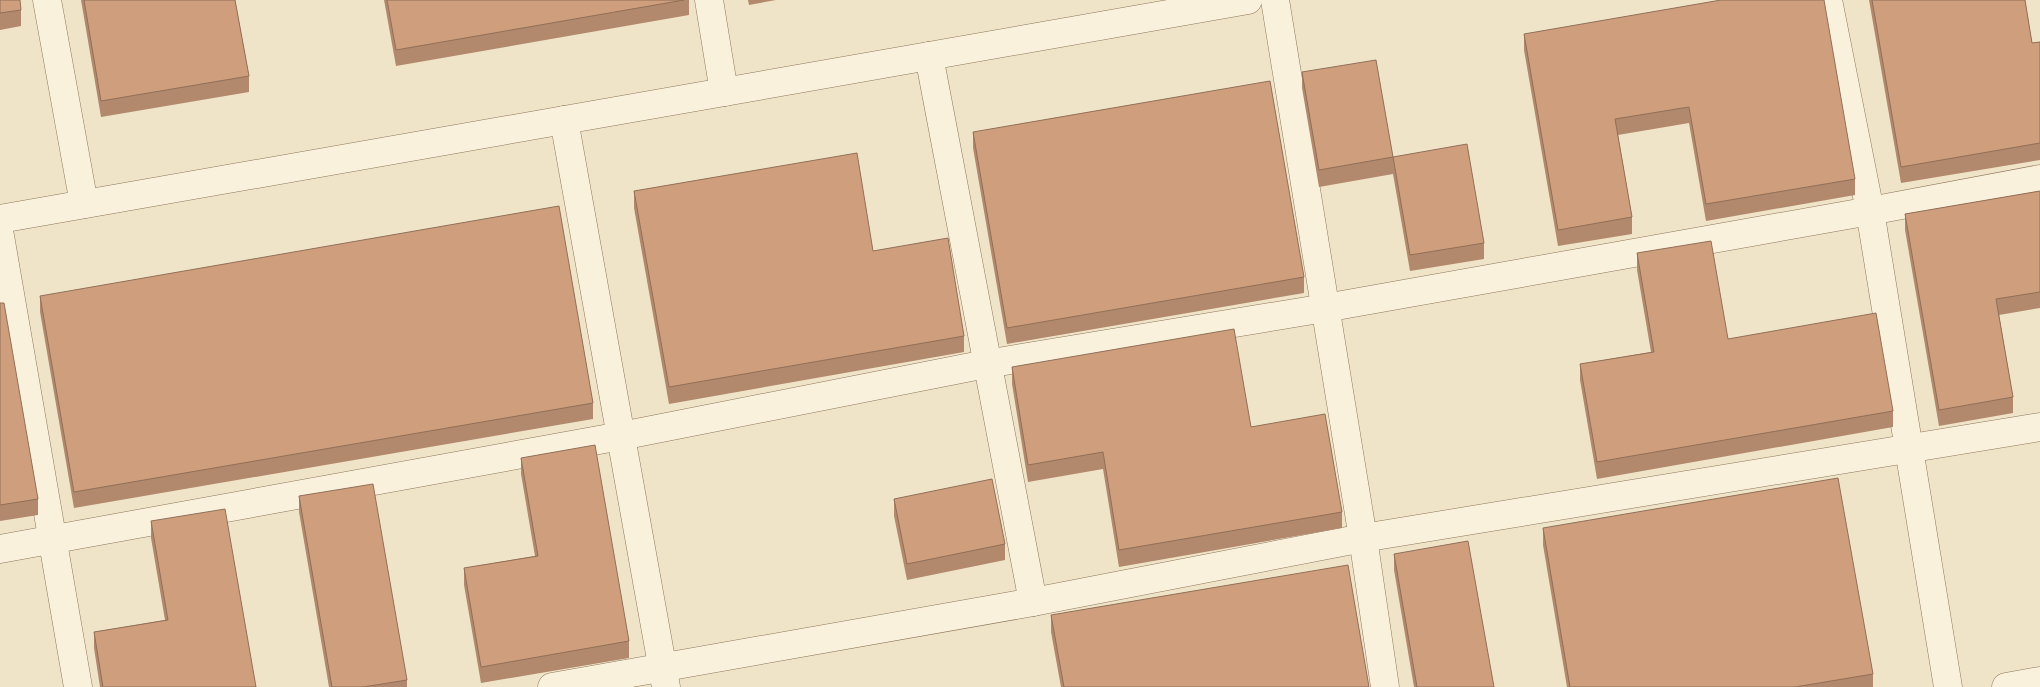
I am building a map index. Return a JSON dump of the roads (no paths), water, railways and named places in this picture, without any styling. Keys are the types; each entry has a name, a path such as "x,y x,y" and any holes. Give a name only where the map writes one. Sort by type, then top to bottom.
{"street":[{"path":"47,0 84,204"},
{"path":"709,0 724,92"},
{"path":"0,219 1248,0"},
{"path":"1275,0 1364,538 1384,687"},
{"path":"1828,0 1870,212 1948,687"},
{"path":"929,56 986,364 1033,602"},
{"path":"564,120 664,677"},
{"path":"0,549 621,436 986,364 1325,308 1870,212 2040,179"},
{"path":"0,236 78,687"},
{"path":"552,687 664,677 1033,602 1364,538 2040,427"},
{"path":"2006,687 2040,681"}]}
